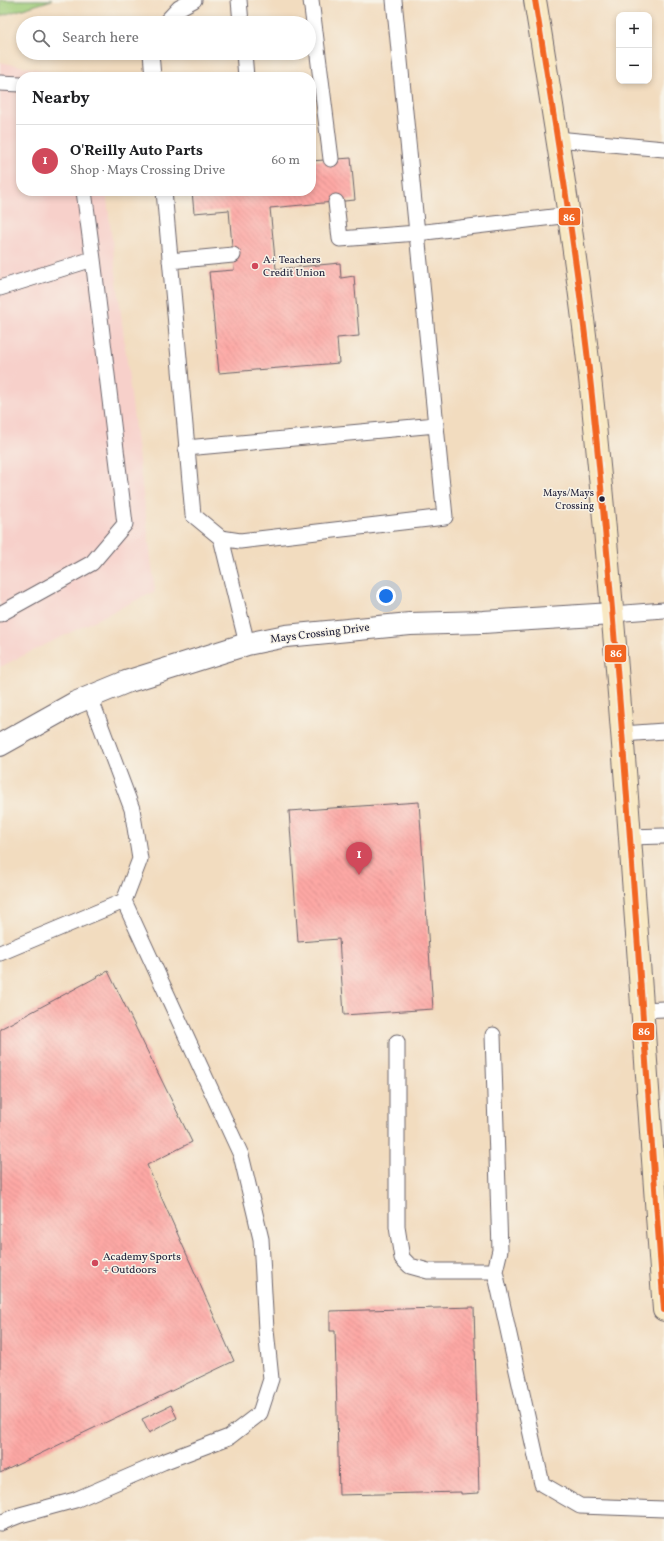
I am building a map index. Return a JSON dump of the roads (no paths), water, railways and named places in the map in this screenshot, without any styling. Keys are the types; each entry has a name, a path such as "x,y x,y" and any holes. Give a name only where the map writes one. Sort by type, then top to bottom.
{"main road":[{"path":"535,0 570,215 593,404 623,734 629,837 664,1310"}],"street":[{"name":"Mays Crossing Drive","path":"0,745 16,734 90,696 126,682 247,644 286,636 410,624 483,622 612,614"}],"lane":[{"path":"172,16 179,8 194,0"},
{"path":"239,0 240,16"},
{"path":"311,0 313,16"},
{"path":"164,196 193,515 222,538 240,541 445,518 394,0"},
{"path":"316,40 331,159"},
{"path":"152,60 153,72"},
{"path":"245,60 246,72"},
{"path":"0,83 16,84"},
{"path":"558,140 664,149"},
{"path":"0,614 92,564 124,524 85,196"},
{"path":"336,202 340,239 417,233 570,215"},
{"path":"170,261 233,255"},
{"path":"0,288 93,259"},
{"path":"186,448 436,426"},
{"path":"222,538 247,644"},
{"path":"612,614 664,610"},
{"path":"0,1523 20,1515 75,1500 163,1462 229,1436 260,1413 271,1379 266,1330 261,1239 241,1156 124,901 140,859 132,809 90,696"},
{"path":"623,734 664,731"},
{"path":"629,837 664,836"},
{"path":"0,953 124,901"},
{"path":"642,1010 664,1009"},
{"path":"493,1035 500,1250 495,1271 542,1484 580,1506 664,1509"},
{"path":"397,1042 397,1227 402,1258 410,1266 428,1271 495,1271"}],"place":[{"name":"A+ Teachers Credit Union","path":"255,266"},
{"name":"Mays/Mays Crossing","path":"602,499"},
{"name":"O'Reilly Auto Parts","path":"359,875"},
{"name":"Academy Sports + Outdoors","path":"95,1263"}]}
